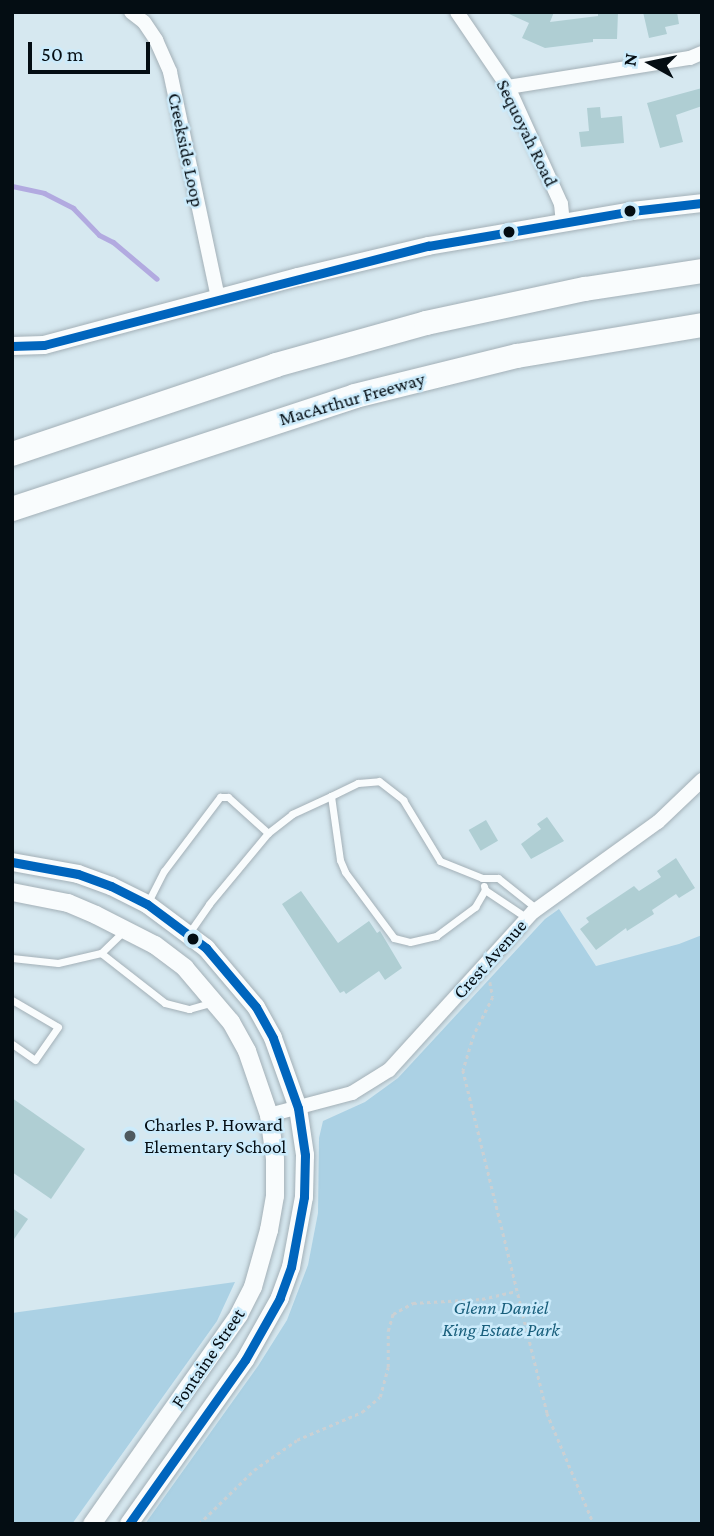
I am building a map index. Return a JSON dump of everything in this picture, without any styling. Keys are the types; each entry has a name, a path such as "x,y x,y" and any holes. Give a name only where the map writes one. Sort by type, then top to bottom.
{"highway":[{"path":"12,454 276,365 426,323 559,294 702,271"},
{"name":"MacArthur Freeway","path":"12,509 355,396 517,356 702,325"}],"street":[{"name":"Creekside Loop","path":"131,12 144,22 156,40 170,72 218,298"},
{"name":"Sequoyah Road","path":"457,12 508,87 561,204 563,223"},
{"path":"508,87 690,58 702,53"},
{"path":"12,346 44,345 415,249 563,223 702,204"},
{"name":"Crest Avenue","path":"270,1115 352,1093 389,1070 532,913 658,822 702,780"},
{"name":"Fontaine Street","path":"12,862 78,874 111,886 147,904 189,934 230,973 256,1007 277,1048 298,1108 305,1155 304,1197 291,1267 280,1298 246,1360 128,1524"},
{"name":"Fontaine Street","path":"12,891 68,903 127,929 185,968 215,1001 247,1051 270,1115 275,1158 275,1196 263,1259 253,1287 221,1343 92,1524"}],"lane":[{"path":"189,934 209,904 268,834 292,814 358,783 379,781 403,800 440,860 482,878 498,878 532,913"},
{"path":"331,796 340,860 345,872 394,938 410,942 436,936 475,907 485,890 482,878"},
{"path":"147,904 164,871 220,797 228,797 268,834"},
{"path":"485,890 532,913"},
{"path":"12,958 58,963 101,953 127,929"},
{"path":"101,953 165,1003 189,1009 215,1001"},
{"path":"12,1000 58,1027 35,1060 12,1044"}],"path":[{"path":"486,961 493,997 474,1035 463,1070 499,1207 516,1291 547,1413 594,1524"},
{"path":"199,1524 254,1470 297,1440 362,1412 380,1396 388,1367 388,1331 393,1314 413,1303 482,1299 516,1291"}],"green space":[{"name":"Glenn Daniel King Estate Park","path":"559,909 596,966 679,944 702,935 702,1524 145,1524 258,1366 287,1320 308,1265 318,1213 319,1138 323,1121 365,1102 398,1078 545,919"},
{"path":"235,1282 217,1321 72,1524 12,1524 12,1313"}],"building":[{"path":"505,12 554,12 550,22 598,16 598,12 618,12 617,39 593,39 593,42 545,48 522,38 529,23"},
{"path":"643,12 677,12 679,24 665,27 667,34 649,38"},
{"path":"702,88 702,106 676,115 683,142 660,148 647,103"},
{"path":"600,107 601,118 622,116 624,143 581,147 579,132 589,131 587,108"},
{"path":"547,817 564,841 531,859 521,844 541,829 537,824"},
{"path":"486,820 498,841 481,851 469,830"},
{"path":"676,858 695,888 679,898 676,894 652,910 654,914 627,931 626,928 596,950 580,929 589,922 586,918 634,886 639,891 661,877 657,871"},
{"path":"301,891 338,943 369,921 377,933 380,931 402,968 385,980 379,971 346,994 344,991 340,993 282,904"},
{"path":"12,1098 85,1149 51,1199 12,1172"},
{"path":"12,1208 28,1219 12,1242"}],"waterway":[{"path":"12,186 44,193 73,208 99,235 113,242 157,279"}],"transit line":[{"path":"12,346 44,345 428,246 632,211 702,203"},
{"path":"12,862 78,874 111,886 147,904 206,948 256,1007 273,1038 298,1108 305,1155 304,1197 291,1267 280,1298 245,1360 129,1524"}],"place":[{"name":"Charles P. Howard Elementary School","path":"130,1136"}]}
